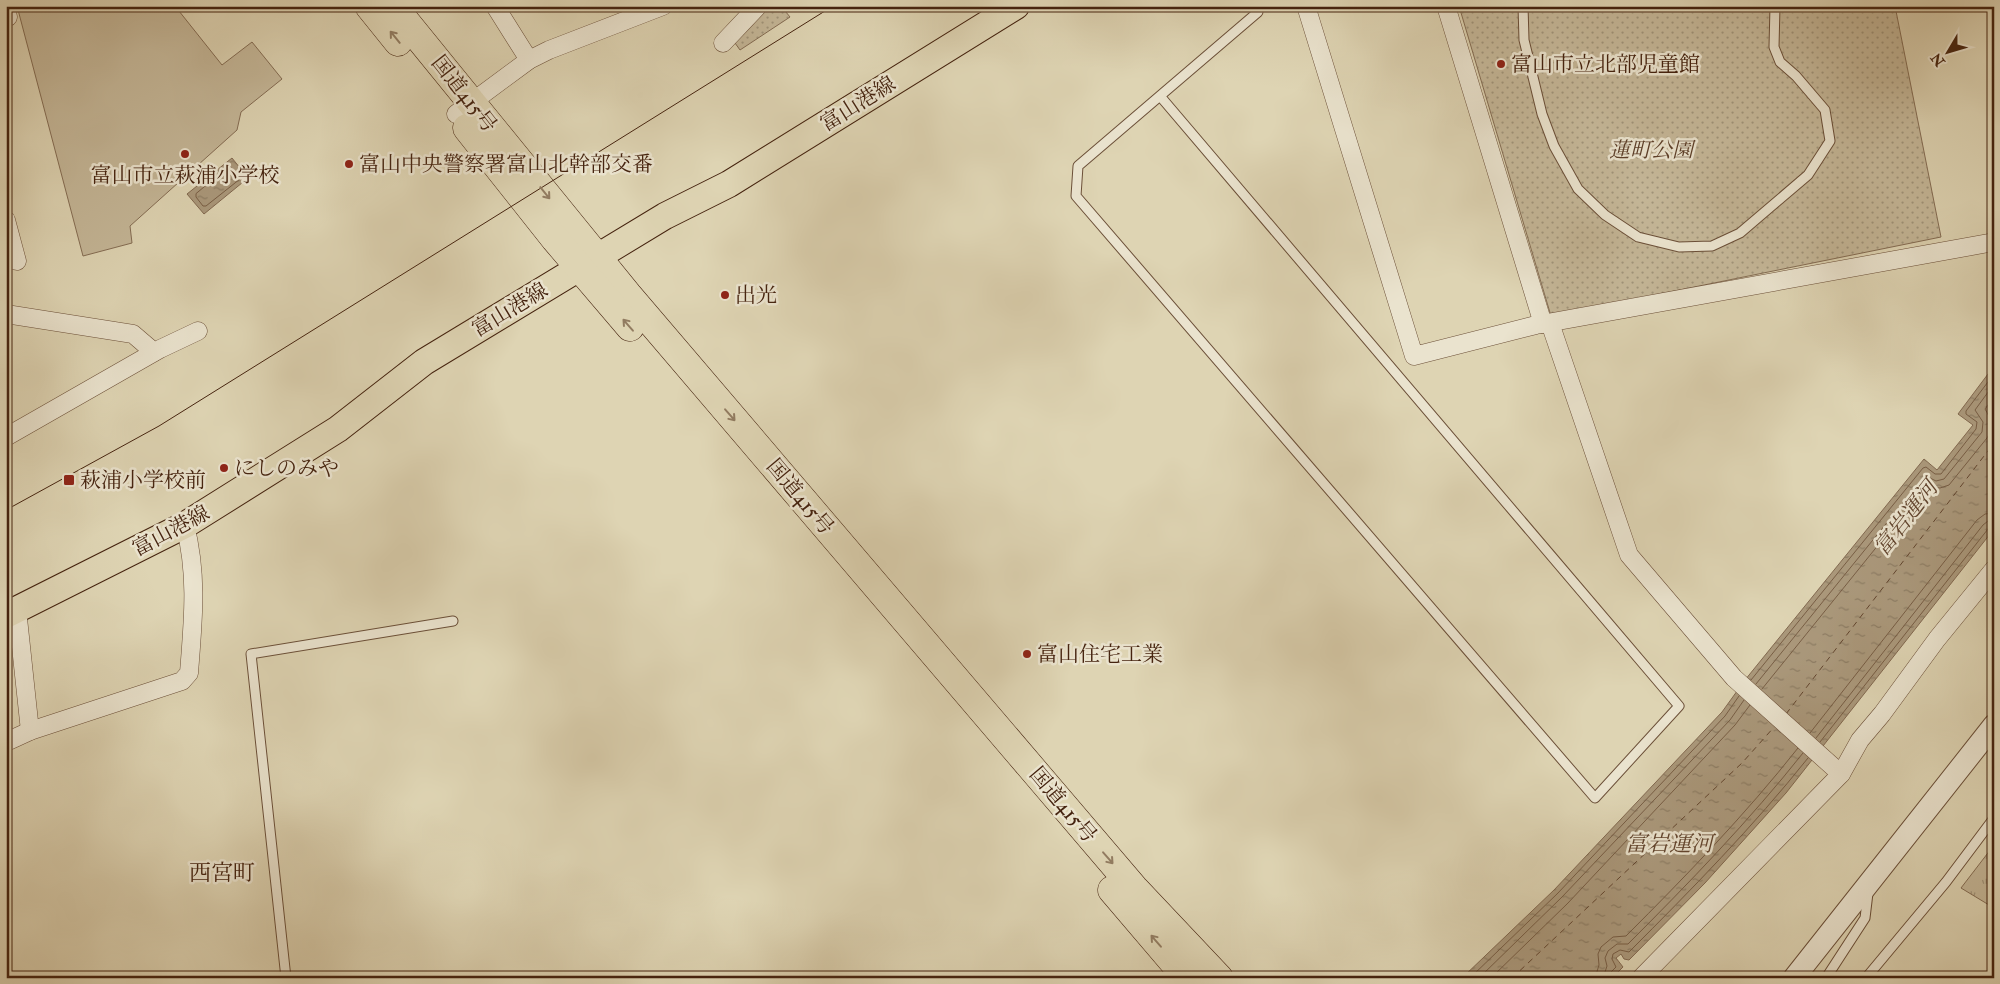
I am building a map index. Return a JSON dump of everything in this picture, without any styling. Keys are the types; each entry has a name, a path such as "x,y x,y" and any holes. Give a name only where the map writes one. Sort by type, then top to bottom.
{"highway":[{"name":"国道415号","path":"369,6 463,109 759,474 1187,978"},
{"name":"国道415号","path":"393,6 442,66 463,109"},
{"name":"国道415号","path":"589,263 628,295 1128,881 1219,978"}],"main road":[{"name":"富山港線","path":"9,611 185,525 338,429 424,362 665,216 729,184 1016,6"}],"street":[{"path":"495,6 529,60"},
{"path":"463,109 529,60 549,50 663,6"},
{"path":"723,42 758,6"},
{"path":"1306,6 1414,356 1546,323 1994,242"},
{"path":"1446,6 1546,323 1629,555 1734,678 1841,774"},
{"path":"6,9 8,16 6,17"},
{"path":"6,220 17,261 6,259"},
{"path":"6,314 133,334 154,352"},
{"path":"6,437 154,352 198,331"},
{"path":"6,742 30,731 182,681 189,673 195,601 194,579 185,525"},
{"path":"1641,978 1841,774 1860,740 1882,714 1937,639 1994,569"},
{"path":"9,611 30,731"},
{"path":"1794,978 1994,725"}],"lane":[{"path":"1160,96 1679,706 1595,798 1076,196 1078,166 1258,12 1258,6"},
{"path":"1523,6 1524,40 1542,114 1554,146 1578,189 1605,214 1638,237 1679,247 1712,246 1740,233 1808,175 1830,141 1825,110 1796,76 1780,62 1774,47 1774,6"},
{"path":"286,978 251,654 453,621"},
{"path":"1866,978 1946,882 1994,818"},
{"path":"1826,978 1865,918 1869,885"}],"green space":[{"path":"17,6 175,6 222,65 252,42 282,79 241,112 237,130 130,226 132,243 83,256"},
{"path":"770,6 781,6 790,17 740,50 735,43"},
{"name":"蓮町公園","path":"1459,6 1895,6 1941,237 1551,316"},
{"path":"1994,845 1994,908 1961,888"}],"water":[{"path":"232,158 248,178 204,214 187,194"},
{"name":"富岩運河","path":"1994,366 1994,529 1786,793 1705,883 1629,960 1624,959 1621,954 1616,958 1623,967 1612,978 1462,978 1554,890 1722,712 1745,680 1924,459 1937,470 1973,425 1958,414"}],"ferry route":[{"path":"1786,714 1994,443"},
{"path":"1512,978 1742,763 1775,726"}],"tram line":[{"path":"6,510 159,426 833,6"}],"place":[{"name":"富山市立北部児童館","path":"1501,64"},
{"name":"富山市立萩浦小学校","path":"185,154"},
{"name":"富山中央警察署富山北幹部交番","path":"349,164"},
{"name":"出光","path":"725,295"},
{"name":"にしのみや","path":"224,468"},
{"name":"萩浦小学校前","path":"69,480"},
{"name":"富山住宅工業","path":"1027,654"}],"district":[{"name":"西宮町","path":"222,873"}]}
